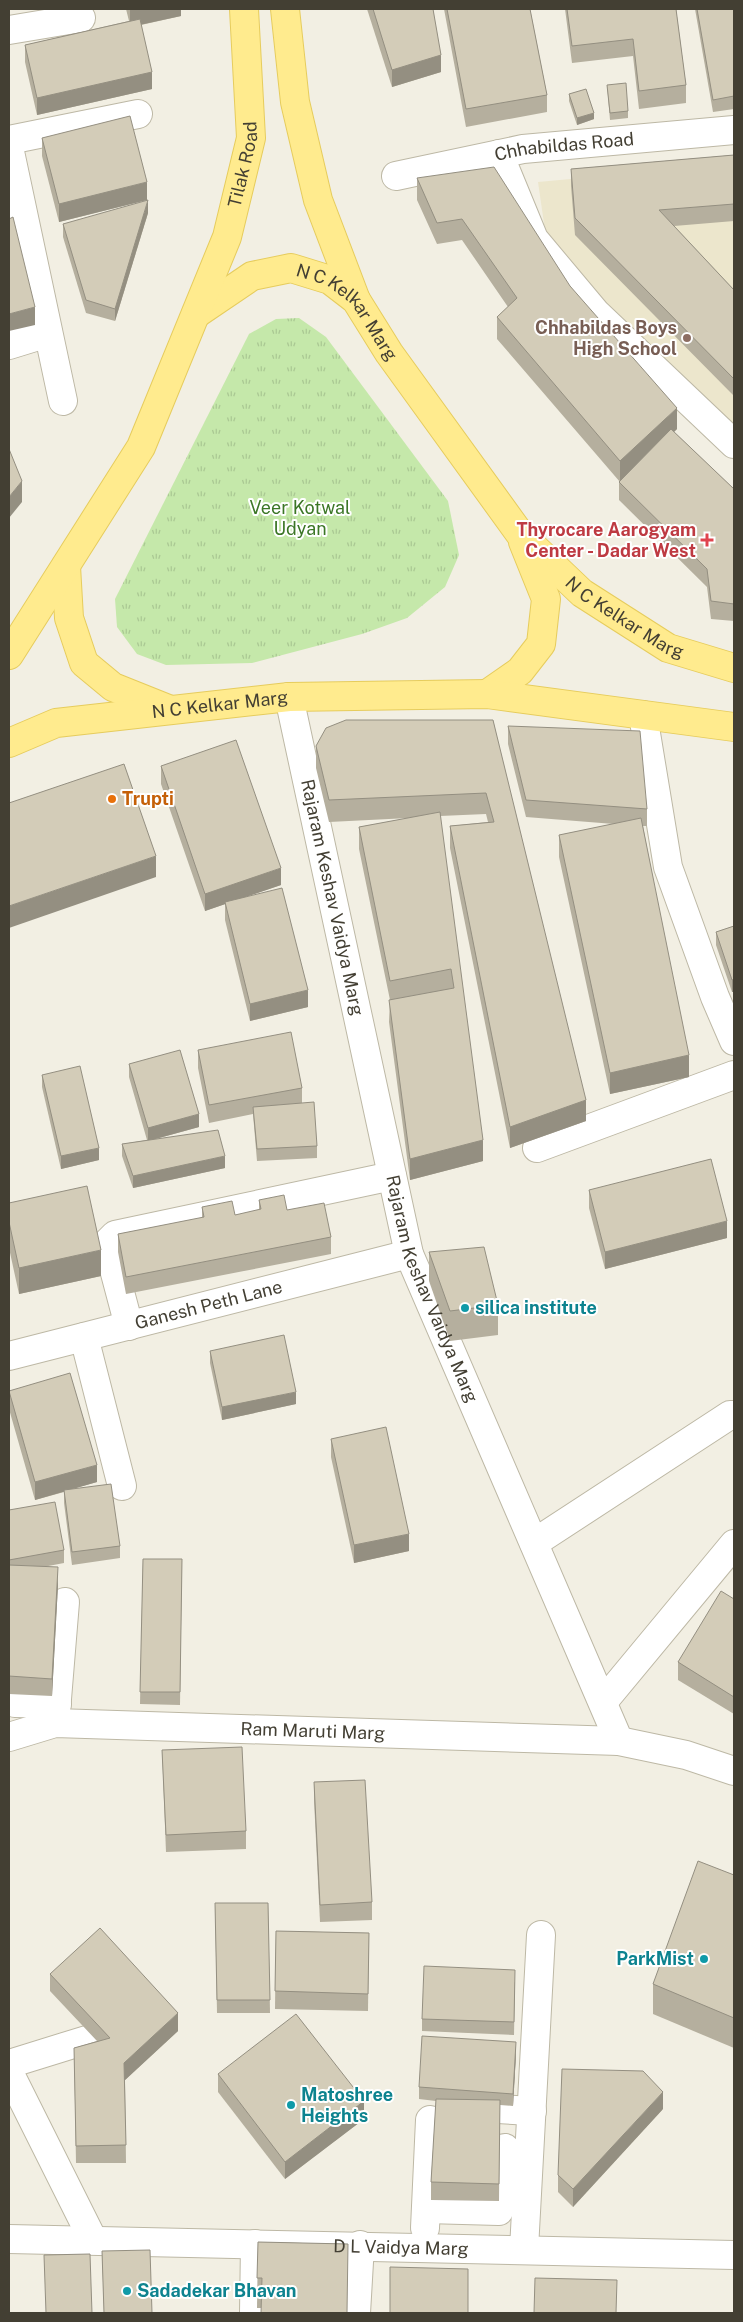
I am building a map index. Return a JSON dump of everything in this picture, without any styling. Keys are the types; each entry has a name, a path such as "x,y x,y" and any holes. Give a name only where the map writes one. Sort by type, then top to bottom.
{"main road":[{"name":"Tilak Road","path":"196,314 228,237 251,138 244,9"},
{"path":"285,9 296,102 318,200 356,300"},
{"name":"N C Kelkar Marg","path":"196,314 252,276 291,268 330,280 356,300 389,353 520,534 582,593 660,643 668,648 734,668"},
{"path":"9,655 141,447 196,314"},
{"path":"487,694 520,672 541,644 546,599 520,534"},
{"path":"66,566 69,618 84,663 113,687 172,710"},
{"name":"N C Kelkar Marg","path":"9,743 56,723 289,697 487,694 734,727"}],"street":[{"path":"9,30 81,18"},
{"path":"9,140 138,114"},
{"name":"Chhabildas Road","path":"396,176 523,149 734,130"},
{"path":"9,147 63,401"},
{"path":"499,154 534,239 596,313 734,444"},
{"path":"9,345 48,333"},
{"name":"Rajaram Keshav Vaidya Marg","path":"289,697 409,1254 619,1740"},
{"path":"643,715 668,867 715,997 734,1041"},
{"path":"537,1148 734,1075"},
{"path":"128,1326 107,1243 115,1235 392,1176"},
{"name":"Ganesh Peth Lane","path":"9,1356 409,1254"},
{"path":"84,1337 122,1486"},
{"path":"534,1543 730,1415 734,1415"},
{"path":"603,1702 734,1544"},
{"path":"15,1703 56,1714 65,1602"},
{"name":"Ram Maruti Marg","path":"9,1737 56,1714 160,1716 619,1740"},
{"path":"619,1740 686,1754 734,1771"},
{"path":"524,2249 532,2111 526,2013 541,1935"},
{"path":"9,2064 93,2038"},
{"path":"9,2072 93,2240"},
{"path":"434,2247 435,2210 432,2113 532,2111"},
{"path":"435,2210 499,2211 505,2148"},
{"name":"D L Vaidya Marg","path":"9,2239 360,2245 734,2255"},
{"path":"254,2313 255,2244"},
{"path":"356,2313 360,2245"}],"shaded area":[{"name":"Chhabildas Boys High School","path":"734,164 734,431 547,244 538,182"}],"green space":[{"name":"Veer Kotwal Udyan","path":"299,318 326,337 448,501 459,555 445,587 407,618 362,634 252,663 166,665 137,654 117,627 115,599 249,334 276,319"}],"building":[{"path":"373,9 433,9 441,55 392,70"},
{"path":"447,9 530,9 547,95 466,109"},
{"path":"567,9 676,9 686,85 639,91 633,39 572,46"},
{"path":"697,9 734,9 734,96 713,100"},
{"path":"140,19 152,72 37,98 25,45"},
{"path":"626,83 628,111 610,113 607,85"},
{"path":"586,89 594,113 577,118 569,94"},
{"path":"130,116 147,182 59,204 42,138"},
{"path":"734,155 734,204 659,210 734,290 734,379 575,218 571,169"},
{"path":"494,167 570,286 677,408 620,461 497,317 517,298 462,219 437,223 417,178"},
{"path":"148,200 115,309 86,300 63,224"},
{"path":"13,217 35,307 9,314 9,219"},
{"path":"671,429 734,489 734,604 711,601 707,569 619,482"},
{"path":"9,449 22,481 9,497"},
{"path":"346,720 493,720 586,1100 510,1127 450,826 494,822 486,793 329,800 316,746 326,728"},
{"path":"508,726 640,731 647,809 526,800"},
{"path":"236,740 281,868 205,894 161,766"},
{"path":"124,764 156,856 9,906 9,803"},
{"path":"440,812 483,1140 410,1159 389,1000 454,988 451,969 390,981 359,827"},
{"path":"641,818 689,1055 610,1073 559,835"},
{"path":"282,888 308,990 250,1004 225,902"},
{"path":"734,926 734,979 732,980 716,932"},
{"path":"291,1032 302,1088 209,1105 198,1050"},
{"path":"180,1050 199,1114 148,1128 129,1064"},
{"path":"80,1066 99,1148 61,1156 42,1075"},
{"path":"314,1102 317,1146 257,1149 253,1107"},
{"path":"218,1130 225,1156 133,1176 122,1144"},
{"path":"711,1159 727,1221 605,1252 589,1190"},
{"path":"87,1186 101,1250 19,1268 9,1222 9,1203"},
{"path":"284,1195 287,1210 324,1203 331,1237 126,1277 118,1234 204,1217 202,1207 232,1201 235,1215 261,1209 259,1200"},
{"path":"484,1247 498,1305 450,1311 429,1252"},
{"path":"284,1335 296,1392 222,1407 210,1351"},
{"path":"70,1373 97,1465 35,1482 9,1391"},
{"path":"386,1427 409,1534 354,1545 331,1439"},
{"path":"111,1484 120,1546 72,1552 64,1490"},
{"path":"55,1502 64,1550 9,1560 9,1510"},
{"path":"143,1559 182,1559 180,1692 140,1692"},
{"path":"9,1565 58,1567 52,1679 9,1676"},
{"path":"721,1591 734,1599 734,1697 678,1662"},
{"path":"242,1747 246,1831 166,1835 162,1750"},
{"path":"365,1780 372,1902 320,1905 314,1782"},
{"name":"ParkMist","path":"698,1861 734,1875 734,2018 653,1984"},
{"path":"215,1903 268,1903 270,2000 217,2000"},
{"path":"100,1928 178,2013 124,2063 126,2145 76,2146 74,2048 110,2038 50,1974"},
{"path":"276,1931 369,1933 368,1994 275,1991"},
{"path":"424,1966 515,1970 514,2022 422,2019"},
{"name":"Matoshree Heights","path":"296,2014 364,2101 285,2162 218,2074"},
{"path":"422,2036 516,2042 513,2094 419,2087"},
{"path":"562,2069 643,2071 663,2092 573,2189 558,2175"},
{"path":"436,2099 500,2100 499,2184 431,2182"},
{"path":"258,2242 348,2244 347,2313 261,2313 262,2278 257,2278"},
{"name":"Sadadekar Bhavan","path":"150,2250 152,2313 104,2313 102,2251"},
{"path":"90,2254 92,2313 46,2313 44,2255"},
{"path":"390,2267 468,2269 468,2313 390,2313"},
{"path":"535,2278 617,2280 616,2313 534,2313"}],"place":[{"name":"Chhabildas Boys High School","path":"687,338"},
{"name":"Thyrocare Aarogyam Center - Dadar West","path":"707,540"},
{"name":"Trupti","path":"112,799"},
{"name":"silica institute","path":"465,1308"},
{"name":"ParkMist","path":"704,1959"},
{"name":"Matoshree Heights","path":"291,2105"},
{"name":"Sadadekar Bhavan","path":"127,2291"}]}
